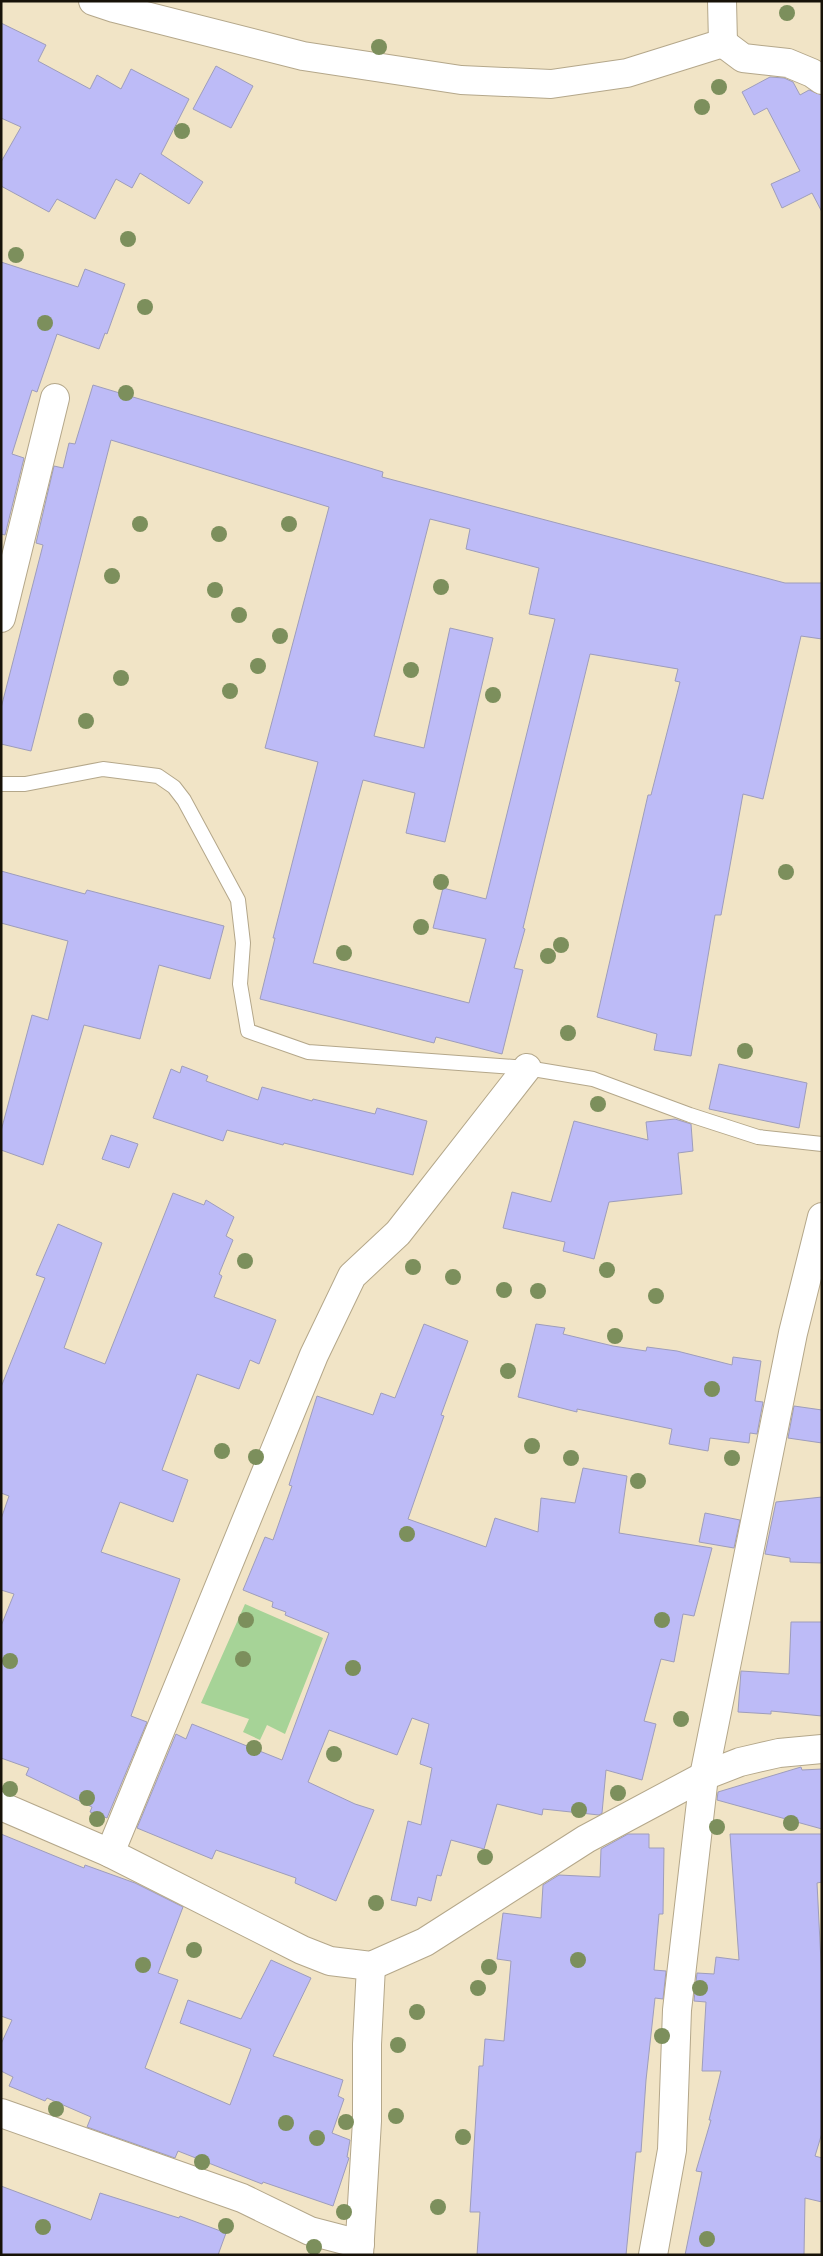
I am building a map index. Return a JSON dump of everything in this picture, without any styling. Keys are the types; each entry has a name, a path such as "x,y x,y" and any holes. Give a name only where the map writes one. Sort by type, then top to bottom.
{"street":[{"path":"93,1 303,56 462,80 551,84 627,73 723,43"},
{"path":"722,1 723,43"},
{"path":"723,43 743,58 788,64 812,73 822,80"},
{"path":"1,618 55,398"},
{"path":"110,1852 314,1355 352,1276 398,1233 526,1068"},
{"path":"654,2255 672,2150 677,2010 704,1776 793,1333 822,1217"},
{"path":"1,1806 110,1852 302,1950 330,1961 371,1966 425,1942 586,1839 704,1776 740,1762 779,1753 822,1749"},
{"path":"1,2113 242,2198 310,2231 359,2249 367,2121 367,2044 371,1966"}],"lane":[{"path":"1,784 25,784 103,769 158,776 174,787 184,800 238,900 243,943 240,984 248,1031 308,1052 526,1068 593,1079 690,1116 758,1137 822,1144"}],"green space":[{"path":"245,1604 323,1638 285,1734 267,1725 260,1740 243,1732 249,1719 201,1703"}],"building":[{"path":"1,23 46,45 38,61 90,89 97,75 121,89 131,69 189,99 161,154 203,182 189,204 140,173 132,188 116,179 95,219 57,199 49,212 1,186 1,162 21,127 1,118"},
{"path":"216,66 253,86 231,128 193,109"},
{"path":"770,77 784,78 793,82 800,95 809,90 822,95 822,212 812,193 782,208 771,184 800,171 767,108 754,115 742,92"},
{"path":"1,262 78,287 85,269 125,284 107,334 105,333 99,349 57,334 37,392 32,390 12,454 24,458 5,535 1,534"},
{"path":"93,385 383,472 382,477 785,583 822,583 822,639 801,636 763,799 743,794 721,915 715,915 691,1056 654,1050 657,1034 597,1017 648,795 651,795 680,682 675,681 678,669 590,654 523,928 525,929 514,968 523,970 502,1054 436,1037 434,1043 260,999 275,938 273,938 318,762 265,748 329,507 111,440 31,751 1,744 1,708 43,545 36,543 54,466 63,468 69,443 75,444","holes":["430,519 470,529 466,549 539,568 529,614 555,619 486,899 443,888 433,928 486,939 469,1003 313,963 363,780 415,793 406,833 445,842 493,638 450,628 424,748 374,736"]},
{"path":"1,871 85,894 87,890 224,926 210,979 159,965 140,1039 84,1025 43,1165 1,1150 1,1131 32,1015 48,1020 68,941 1,923"},
{"path":"719,1064 807,1083 799,1128 709,1109"},
{"path":"182,1066 208,1076 206,1081 258,1100 262,1087 312,1101 313,1099 375,1114 377,1108 427,1121 413,1175 227,1130 223,1141 153,1118 171,1069 180,1073"},
{"path":"675,1119 691,1124 693,1151 678,1153 682,1194 609,1202 594,1259 563,1251 565,1242 503,1228 512,1192 551,1202 574,1121 648,1140 646,1122"},
{"path":"111,1135 138,1144 129,1168 102,1159"},
{"path":"173,1193 204,1205 206,1200 234,1217 226,1236 233,1240 219,1274 222,1276 214,1297 276,1320 259,1364 250,1360 239,1389 197,1374 162,1470 188,1480 173,1522 120,1502 101,1552 180,1579 131,1716 147,1722 107,1818 90,1812 92,1807 26,1775 29,1768 1,1758 1,1626 14,1594 1,1590 1,1519 9,1496 1,1493 1,1387 45,1278 36,1275 58,1224 102,1243 64,1348 105,1364"},
{"path":"424,1324 468,1341 441,1415 444,1416 408,1519 486,1547 495,1518 538,1532 541,1498 575,1503 583,1468 627,1476 619,1533 712,1548 694,1616 683,1614 674,1662 661,1659 644,1721 656,1724 642,1780 606,1770 602,1813 599,1815 543,1809 542,1815 497,1804 484,1849 451,1840 441,1876 437,1875 431,1901 418,1897 416,1906 391,1900 408,1821 421,1825 432,1768 420,1764 429,1724 412,1718 397,1755 329,1730 308,1782 355,1804 374,1810 336,1901 295,1883 296,1878 216,1850 212,1859 137,1828 176,1734 186,1739 192,1724 282,1760 329,1633 285,1615 286,1612 272,1607 273,1602 243,1590 265,1537 273,1540 292,1486 289,1485 317,1396 373,1415 381,1393 395,1398"},
{"path":"536,1324 565,1328 563,1334 613,1346 646,1351 647,1347 677,1351 732,1365 733,1357 761,1361 755,1401 763,1402 757,1434 750,1433 749,1443 710,1438 708,1451 669,1444 672,1429 577,1409 577,1412 518,1397"},
{"path":"794,1406 822,1410 822,1443 788,1438"},
{"path":"822,1497 822,1563 790,1562 790,1558 765,1554 776,1502"},
{"path":"705,1513 740,1520 734,1548 699,1542"},
{"path":"791,1622 822,1622 822,1716 771,1711 771,1714 738,1712 741,1671 789,1674"},
{"path":"801,1767 802,1770 822,1769 822,1829 717,1800 718,1792"},
{"path":"1,1834 84,1868 85,1865 135,1883 183,1907 158,1973 178,1980 145,2068 230,2105 251,2049 180,2023 188,2000 241,2019 271,1960 311,1978 273,2056 343,2080 338,2096 344,2099 332,2133 350,2140 347,2157 349,2158 333,2206 263,2182 262,2184 178,2151 175,2158 87,2127 91,2117 47,2098 45,2101 9,2086 13,2077 1,2071 1,2044 12,2020 1,2016"},
{"path":"628,1834 649,1834 649,1848 664,1848 663,1914 659,1914 654,1970 666,1971 663,1999 655,1998 646,2080 641,2152 636,2152 626,2255 477,2255 480,2212 470,2212 479,2066 483,2066 485,2039 504,2041 511,1961 497,1959 503,1913 541,1918 543,1885 559,1875 600,1877 601,1849"},
{"path":"730,1834 822,1834 822,1882 817,1883 822,1982 822,2133 815,2156 822,2158 822,2202 805,2198 804,2255 685,2255 702,2172 696,2171 711,2120 709,2120 721,2071 702,2071 706,2002 694,2001 697,1973 714,1974 716,1957 739,1960"},
{"path":"1,2186 91,2220 100,2193 179,2218 180,2216 226,2233 218,2255 1,2255"}]}
